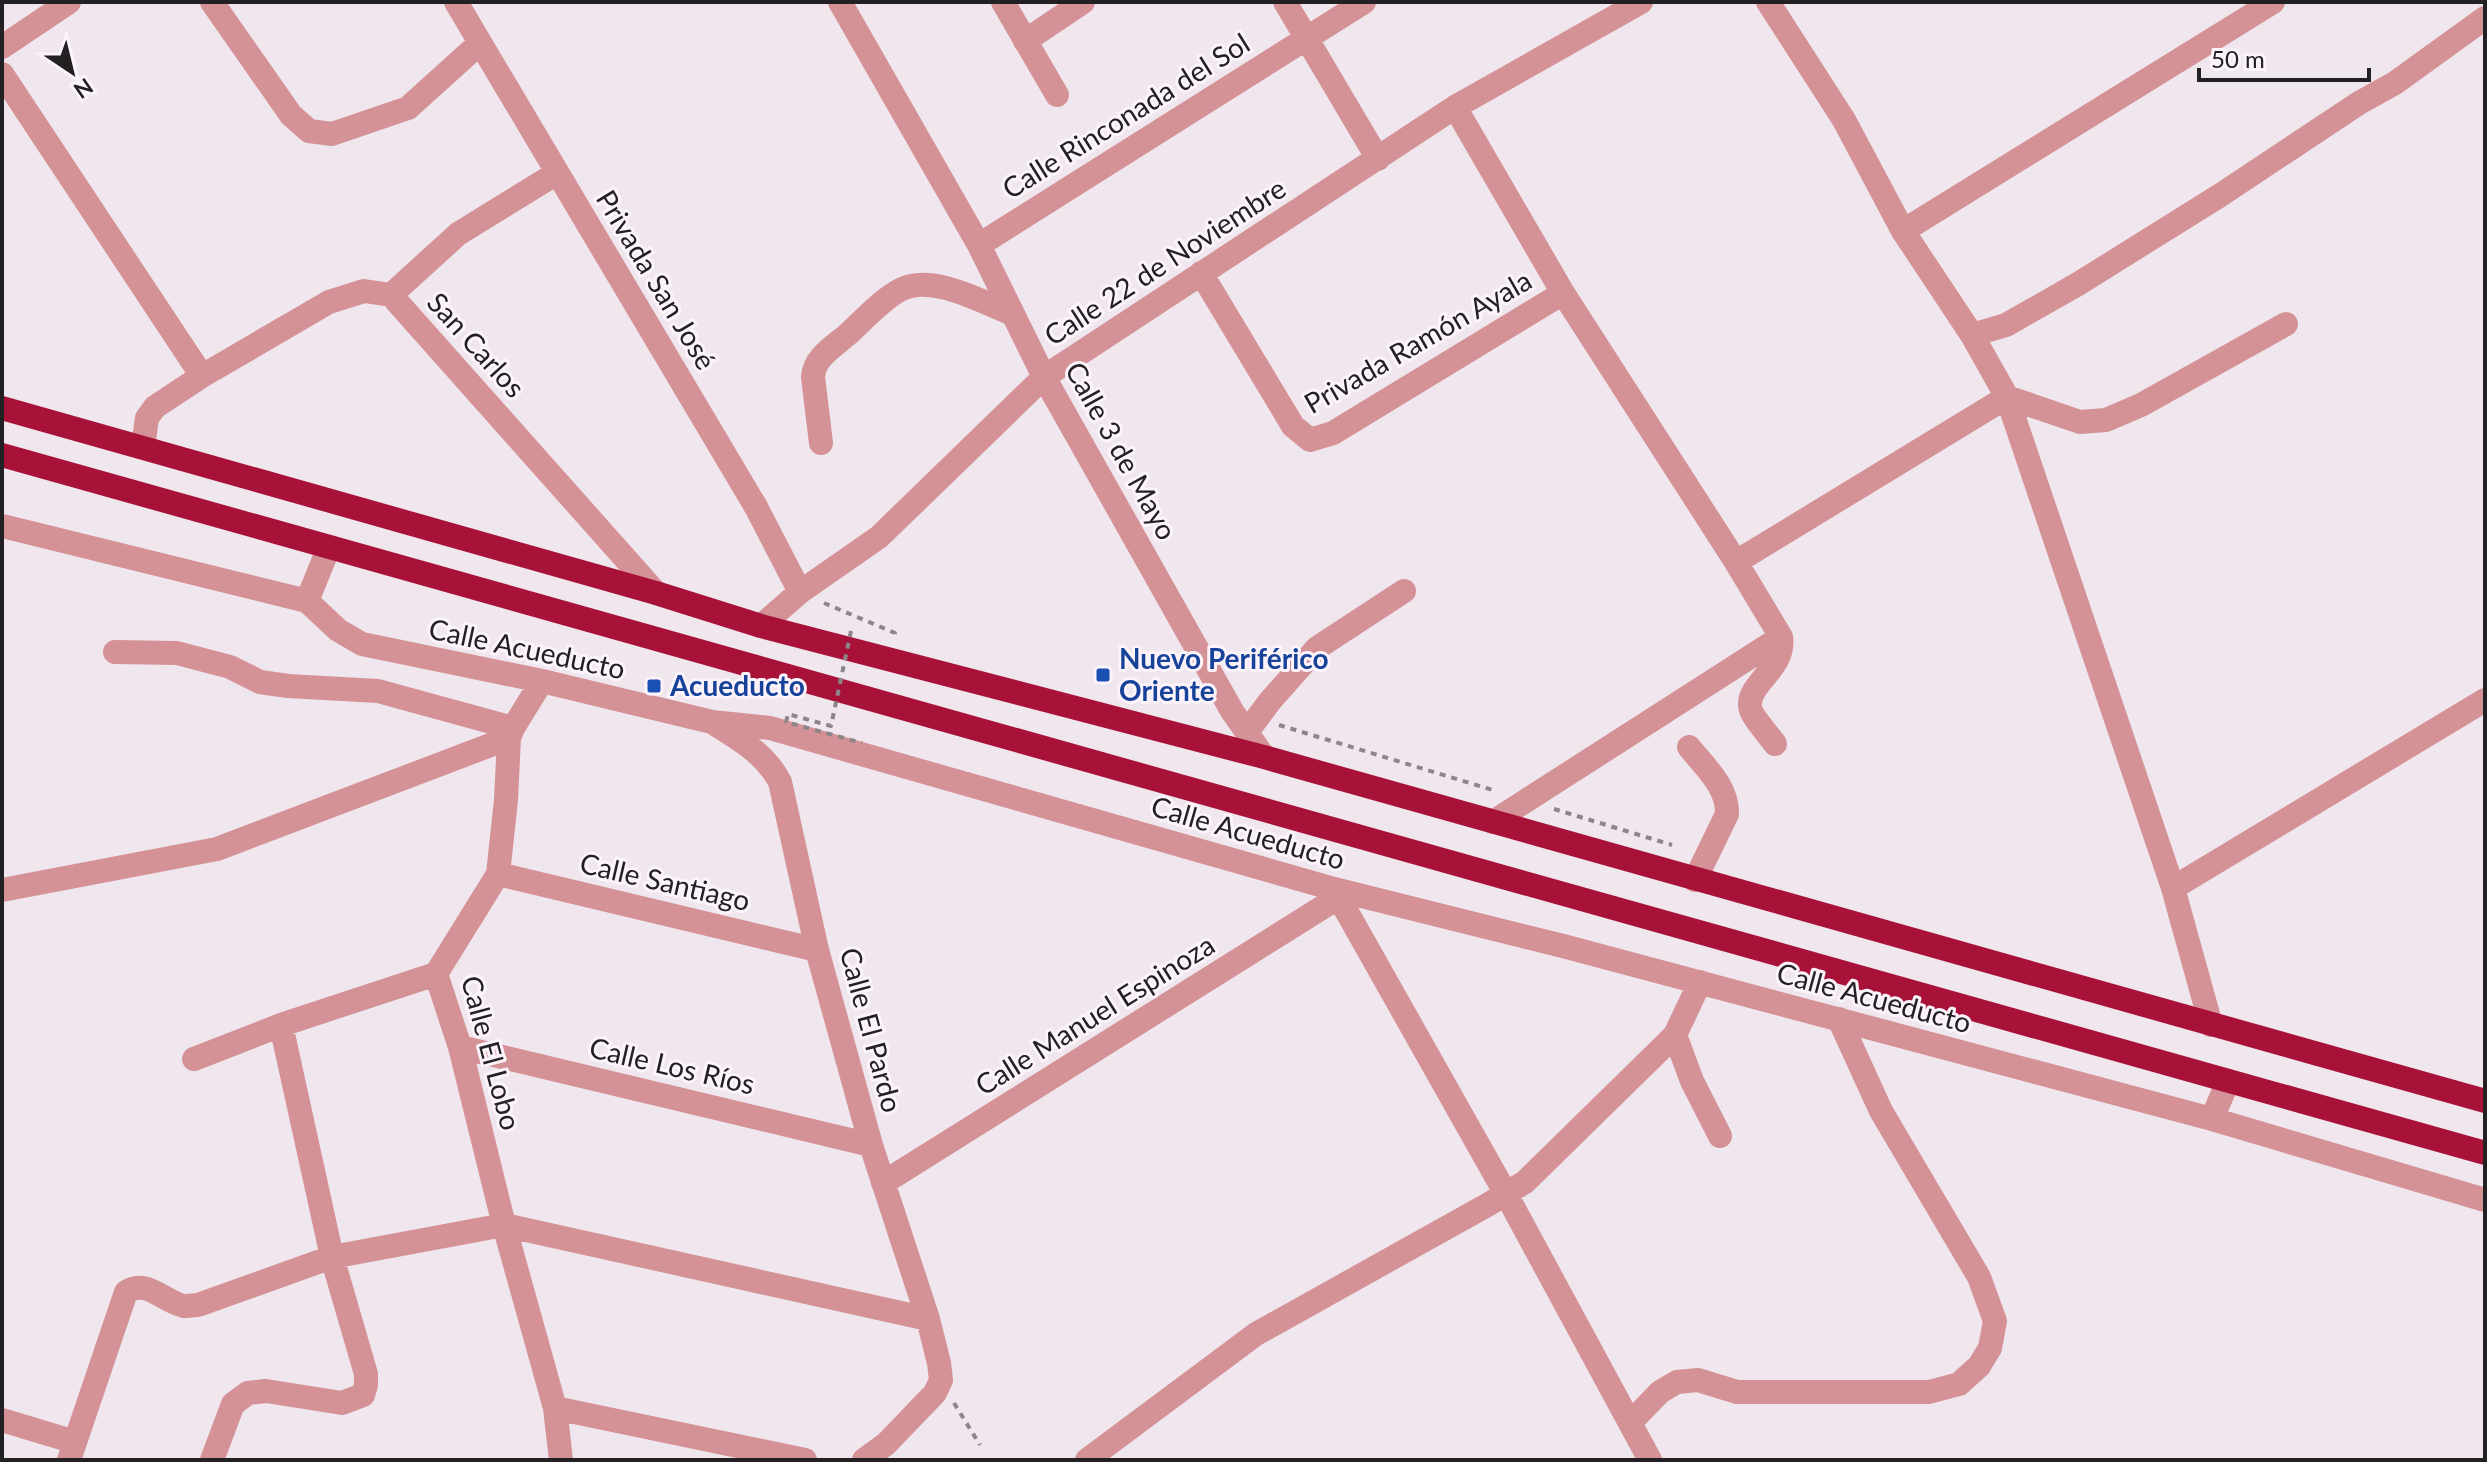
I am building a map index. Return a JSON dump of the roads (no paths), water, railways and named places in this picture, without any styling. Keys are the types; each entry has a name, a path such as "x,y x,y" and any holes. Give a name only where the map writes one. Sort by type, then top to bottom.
{"highway":[{"path":"2,408 656,593 761,626 1264,757 2485,1101"},
{"path":"2,455 2485,1153"}],"street":[{"path":"2,47 69,2"},
{"path":"212,2 291,115 309,131 332,134 408,108 480,43"},
{"name":"Privada San José","path":"456,2 756,507 800,592"},
{"name":"Calle 3 de Mayo","path":"840,2 979,245 1044,377 1232,711 1264,757"},
{"path":"1003,2 1057,95"},
{"path":"1025,41 1083,2"},
{"path":"1285,2 1378,159"},
{"name":"Calle Rinconada del Sol","path":"979,245 1364,2"},
{"name":"Calle 22 de Noviembre","path":"761,626 800,592 879,537 1044,377 1455,107 1641,2"},
{"path":"1768,2 1844,120 1903,231 1972,335 2007,397 2173,888 2211,1025"},
{"path":"1903,231 2273,2"},
{"path":"1972,335 2006,325 2103,268 2395,83 2485,18"},
{"path":"2,74 202,376"},
{"path":"1455,107 1563,293 1781,637 1783,647 1779,658 1752,695 1750,705 1775,744"},
{"path":"391,295 458,234 557,173"},
{"name":"Privada Ramón Ayala","path":"1201,273 1293,426 1310,440 1333,433 1563,293"},
{"path":"821,443 814,367 824,354 897,291 915,284 933,284 1013,314"},
{"name":"San Carlos","path":"143,447 147,418 155,407 202,376 329,302 364,291 391,295 656,593"},
{"path":"2007,397 2080,422 2106,420 2141,405 2286,324"},
{"path":"1736,562 2007,397"},
{"name":"Calle Acueducto","path":"2,526 307,601 338,630 362,644 542,681 712,722 770,728 1337,893 1839,1019 2212,1119 2485,1200"},
{"path":"307,601 329,547"},
{"path":"1247,732 1317,648 1404,591"},
{"path":"1493,822 1781,637"},
{"path":"115,652 177,653 230,667 260,682 378,691 511,733"},
{"name":"Calle El Lobo","path":"542,681 511,733 498,874 436,974 460,1047 504,1225 555,1408 561,1460"},
{"path":"2173,888 2485,700"},
{"name":"Calle El Pardo","path":"712,722 752,747 772,767 780,782 817,950 871,1145 928,1319 939,1363 941,1380 935,1393 886,1444 866,1459"},
{"path":"2,890 217,849 511,733"},
{"path":"1689,747 1722,788 1728,802 1727,814 1695,880"},
{"name":"Calle Santiago","path":"498,874 817,950"},
{"path":"1337,893 1506,1194 1650,1460"},
{"name":"Calle Manuel Espinoza","path":"883,1183 1337,893"},
{"path":"194,1059 281,1025 436,974"},
{"path":"1087,1460 1256,1334 1525,1182 1675,1035 1700,982"},
{"path":"1630,1423 1660,1392 1677,1382 1698,1380 1737,1392 1929,1392 1959,1384 1979,1366 1990,1348 1995,1321 1979,1277 1881,1111 1839,1019"},
{"path":"212,1460 233,1404 248,1393 266,1391 342,1403 363,1395 366,1385 366,1374 332,1257 281,1025"},
{"path":"1675,1035 1692,1081 1720,1136"},
{"name":"Calle Los Ríos","path":"460,1047 871,1145"},
{"path":"2212,1119 2228,1081"},
{"path":"2,1420 72,1451 126,1292 133,1287 142,1286 186,1306 198,1305 332,1257 504,1225 928,1319"},
{"path":"555,1408 805,1460"}],"place":[{"name":"Nuevo Periférico Oriente","path":"1103,675"},
{"name":"Acueducto","path":"654,686"}]}
